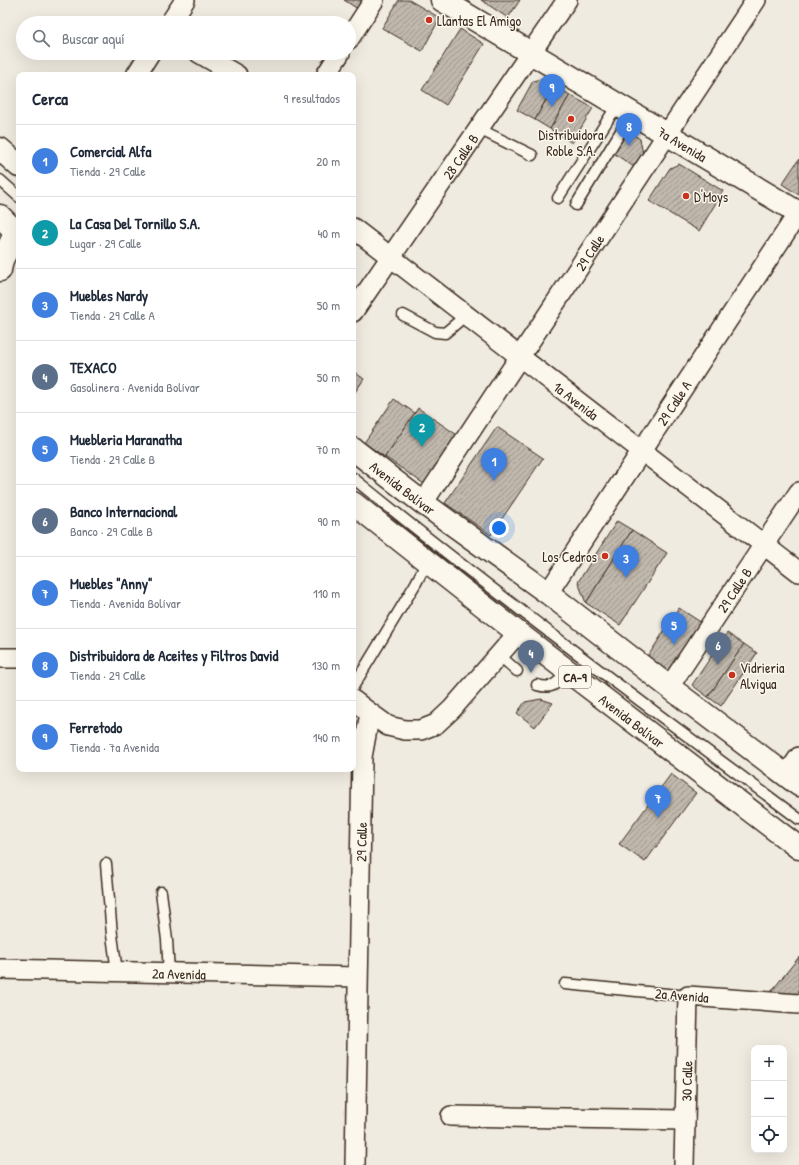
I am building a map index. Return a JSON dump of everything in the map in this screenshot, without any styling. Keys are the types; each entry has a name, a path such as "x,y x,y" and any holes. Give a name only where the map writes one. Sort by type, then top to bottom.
{"main road":[{"name":"7a Avenida","path":"442,0 799,212"},
{"path":"0,148 16,163"},
{"path":"0,216 16,231"},
{"path":"0,270 2,260 16,236"},
{"name":"Avenida Bolívar","path":"356,451 423,504 548,593 669,687 793,780"},
{"name":"Avenida Bolívar","path":"356,506 568,672 799,848"}],"street":[{"path":"175,16 185,0"},
{"path":"356,27 374,0"},
{"name":"28 Calle B","path":"356,308 567,0"},
{"name":"29 Calle","path":"423,504 756,0"},
{"path":"138,72 146,60"},
{"path":"211,60 232,72"},
{"path":"328,72 336,60"},
{"name":"29 Calle A","path":"548,593 799,212"},
{"name":"1a Avenida","path":"356,230 799,572"},
{"name":"29 Calle B","path":"669,687 799,492"},
{"path":"356,702 388,726 405,730 420,730 436,724 452,709 518,633"},
{"path":"0,658 16,658"},
{"name":"29 Calle","path":"355,1165 357,977 362,757 370,713"},
{"path":"793,780 799,757"},
{"name":"2a Avenida","path":"0,969 357,977"},
{"name":"2a Avenida","path":"688,996 799,1004"},
{"name":"30 Calle","path":"684,1165 688,996"},
{"path":"451,1116 684,1120"}],"lane":[{"path":"558,198 625,109"},
{"path":"576,205 625,109"},
{"path":"479,129 532,155"},
{"path":"0,180 16,194"},
{"path":"403,315 435,332 445,333 458,322 465,313"},
{"path":"356,480 417,530 598,670 799,819"},
{"path":"356,681 416,583 427,562"},
{"path":"499,655 517,671"},
{"path":"537,684 548,687 553,686 568,672"},
{"path":"106,864 112,935 117,972"},
{"path":"161,892 167,940 169,973"},
{"name":"2a Avenida","path":"566,984 688,996"}],"building":[{"path":"344,0 369,0 361,11"},
{"path":"399,0 409,0 440,18 422,51 382,28"},
{"path":"481,0 520,0 508,18"},
{"path":"460,29 484,44 446,105 422,90"},
{"path":"544,78 554,85 535,120 517,110 533,81"},
{"path":"554,85 570,95 550,129 535,120"},
{"name":"Distribuidora Roble S.A.","path":"570,95 593,108 572,143 550,129"},
{"path":"626,130 640,139 643,154 634,167 612,152"},
{"path":"799,159 799,195 782,184"},
{"name":"D'Moys","path":"679,164 723,191 699,231 649,201 670,168"},
{"path":"356,373 364,379 356,391"},
{"path":"394,399 415,413 385,457 364,443"},
{"path":"418,408 460,437 427,486 385,457"},
{"path":"497,427 543,458 491,535 445,503"},
{"name":"Los Cedros","path":"617,521 632,530 586,603 578,582"},
{"path":"632,530 667,553 620,625 586,603"},
{"path":"679,608 705,625 674,673 662,677 643,664"},
{"path":"727,633 744,644 708,697 692,685"},
{"name":"Vidrieria Alvigua","path":"744,644 757,653 721,706 708,697"},
{"path":"541,699 553,703 535,727 517,713 525,702"},
{"path":"671,774 696,793 645,862 619,844"},
{"path":"799,957 799,995 770,993"}],"place":[{"name":"Llantas El Amigo","path":"429,20"},
{"name":"Ferretodo","path":"552,107"},
{"name":"Distribuidora Roble S.A.","path":"571,119"},
{"name":"Distribuidora de Aceites y Filtros David","path":"629,146"},
{"name":"D'Moys","path":"686,196"},
{"name":"La Casa Del Tornillo S.A.","path":"422,447"},
{"name":"Comercial Alfa","path":"494,481"},
{"name":"Los Cedros","path":"605,556"},
{"name":"Muebles Nardy","path":"626,578"},
{"name":"Muebleria Maranatha","path":"674,645"},
{"name":"Banco Internacional","path":"718,665"},
{"name":"TEXACO","path":"531,673"},
{"name":"Vidrieria Alvigua","path":"732,675"},
{"name":"Muebles \"Anny\"","path":"658,818"}]}
